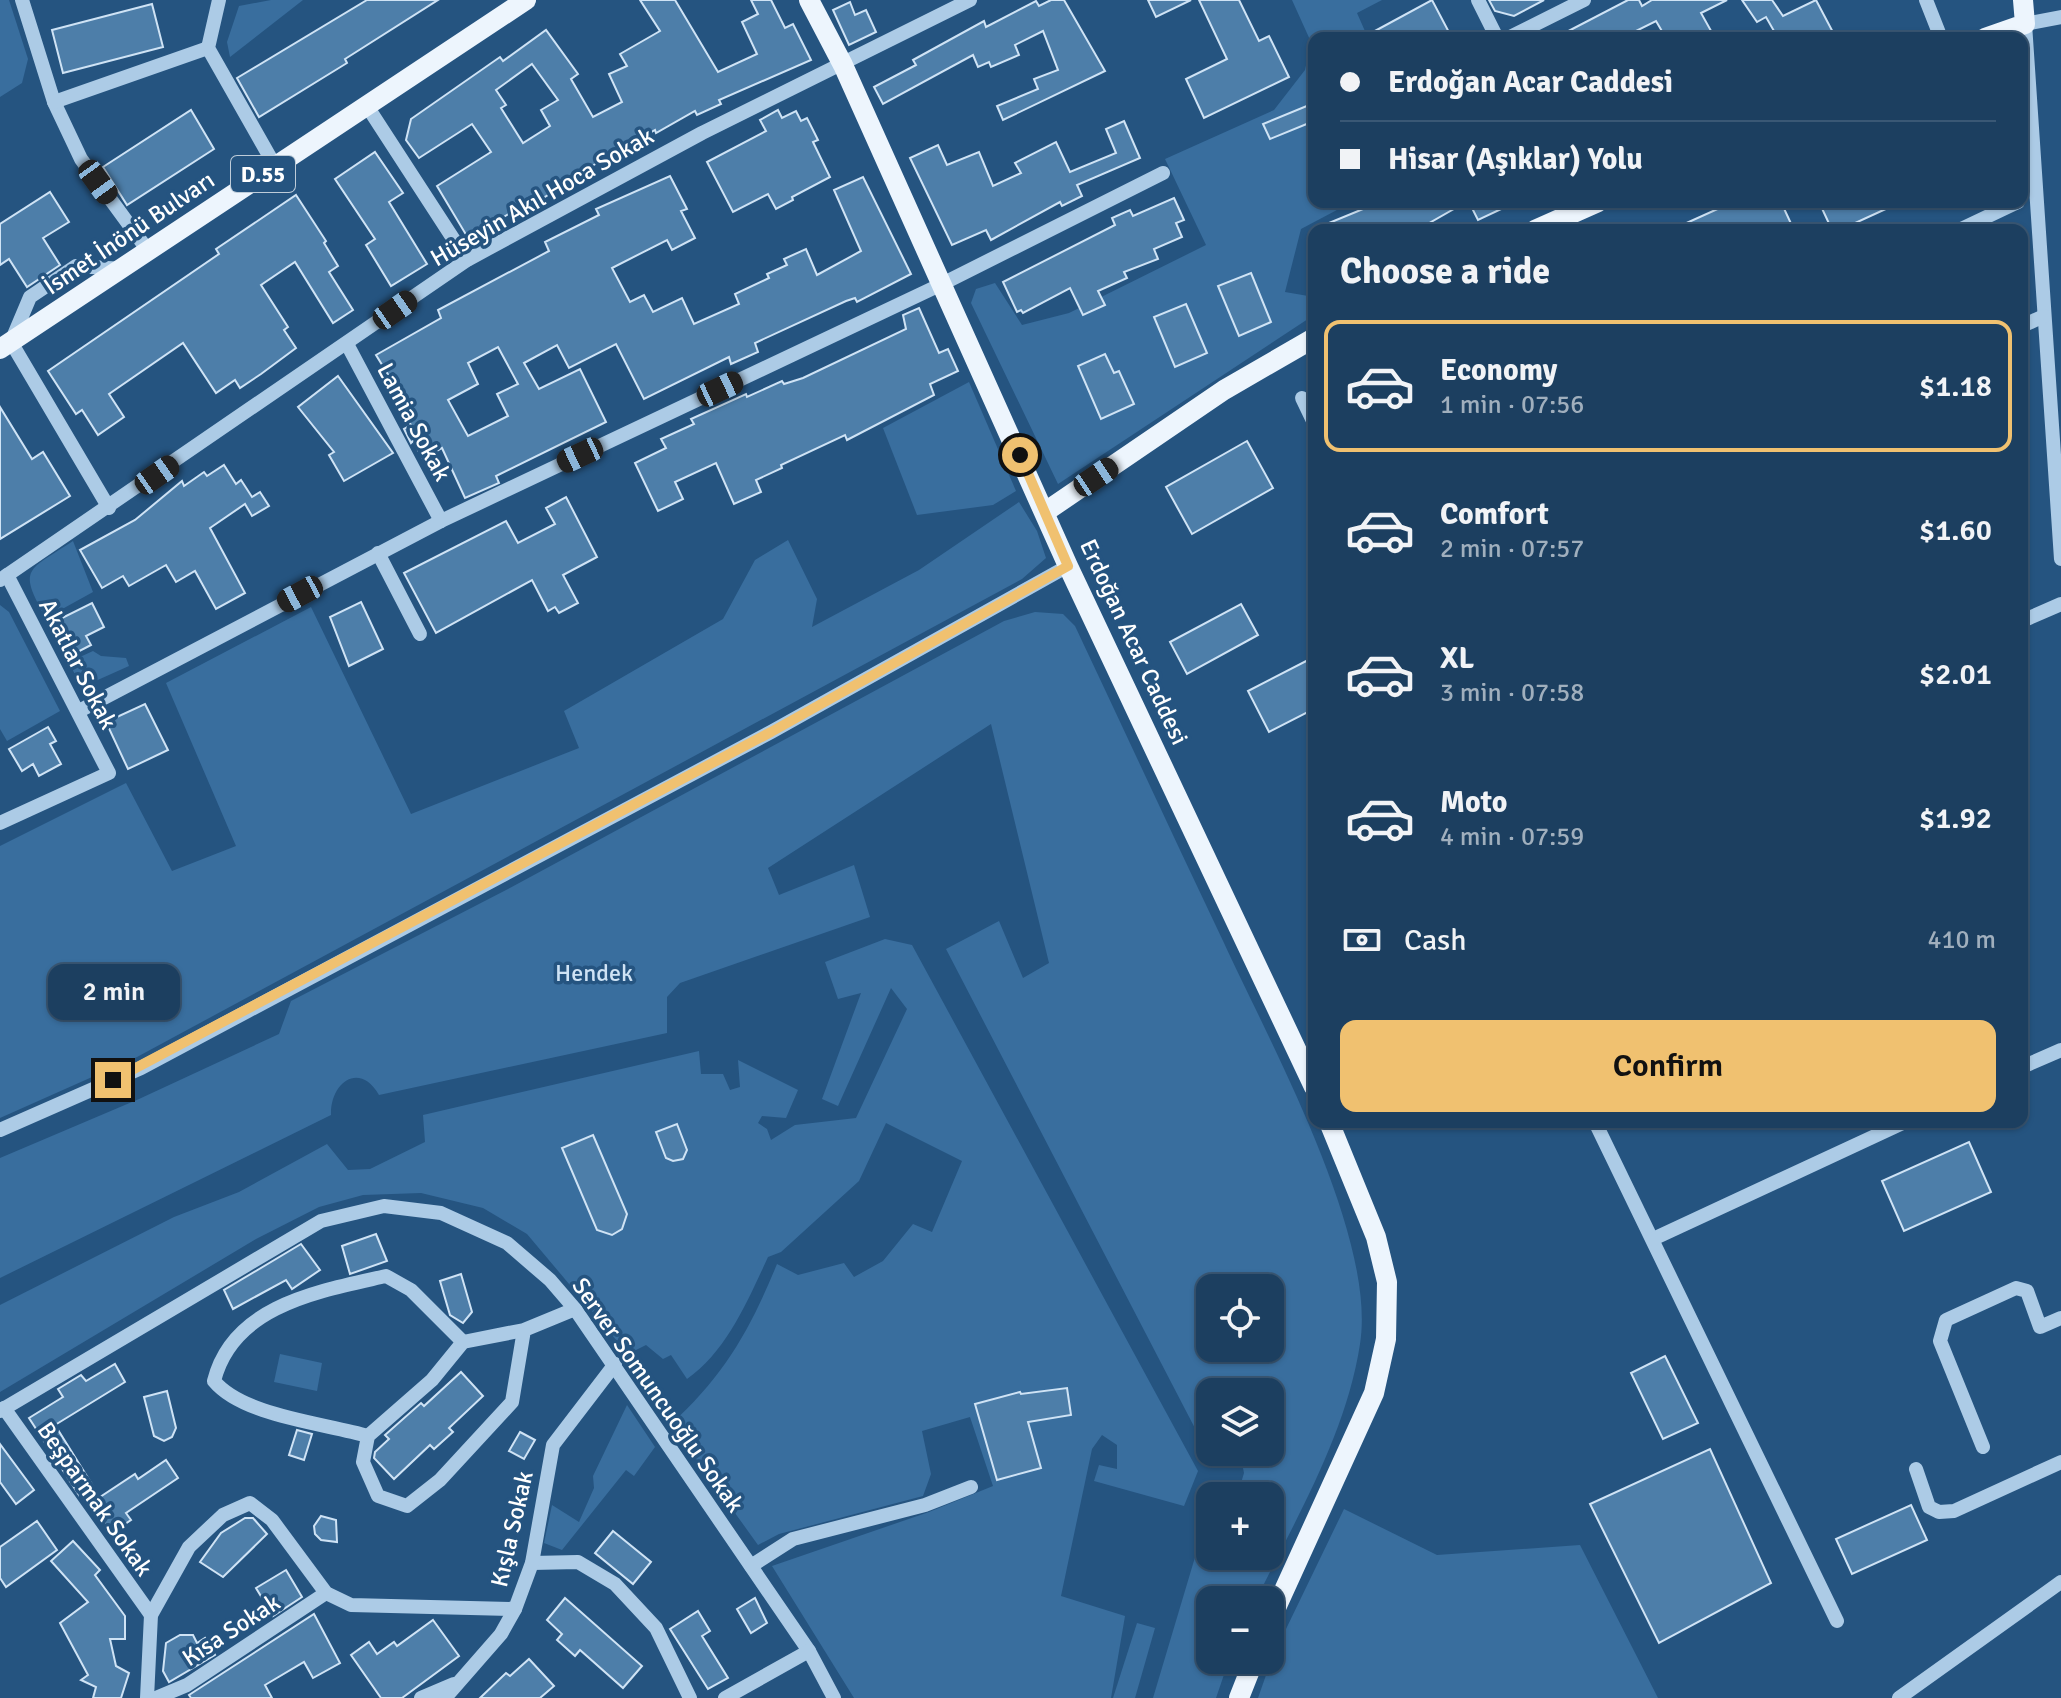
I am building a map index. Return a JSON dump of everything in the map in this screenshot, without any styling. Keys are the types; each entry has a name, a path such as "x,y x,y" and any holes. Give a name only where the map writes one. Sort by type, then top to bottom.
{"main road":[{"name":"İsmet İnönü Bulvarı","path":"6,346 526,0"},
{"name":"Erdoğan Acar Caddesi","path":"809,0 843,65 1068,566 1308,1074"},
{"path":"2002,32 2025,24 2023,0"},
{"path":"1548,224 1584,208"},
{"path":"1045,512 1224,390 1308,341"},
{"path":"1284,1590 1374,1393 1386,1339 1387,1282 1376,1237 1331,1128"},
{"path":"1239,1698 1248,1674"}],"street":[{"path":"22,0 54,102 81,159 149,252"},
{"path":"219,0 208,48 275,166"},
{"name":"Hüseyin Akıl Hoca Sokak","path":"4,577 467,260 577,197 970,0"},
{"path":"1478,0 1494,32"},
{"path":"1520,32 1584,0"},
{"path":"1926,0 1939,32"},
{"path":"2025,32 2025,24 2061,17"},
{"path":"54,102 208,48"},
{"path":"367,106 467,260"},
{"path":"79,711 441,521 942,284 1163,173"},
{"path":"1972,224 2006,208"},
{"path":"2026,208 2056,413 2061,559"},
{"path":"109,508 6,346 30,297 76,266 125,269"},
{"path":"2028,323 2044,316"},
{"name":"Lamia Sokak","path":"347,344 441,521"},
{"path":"1302,398 1308,410"},
{"path":"378,553 420,634"},
{"path":"0,1130 141,1068 771,732 1068,566"},
{"name":"Akatlar Sokak","path":"0,823 109,773 79,711 4,577"},
{"path":"2028,618 2061,604"},
{"path":"2028,1064 2061,1050"},
{"path":"1598,1128 1837,1621"},
{"path":"1653,1239 1892,1128"},
{"name":"Server Somuncuoğlu Sokak","path":"2,1409 321,1221 384,1206 441,1213 507,1243 550,1280 575,1309 809,1651 834,1698"},
{"path":"368,1436 250,1407 226,1395 214,1381 219,1362 240,1331 303,1294 386,1276 411,1290 463,1342"},
{"path":"1983,1447 1940,1341 1946,1320 2016,1288 2027,1291 2040,1327 2061,1318"},
{"path":"524,1330 512,1402 440,1480 407,1506 378,1496 363,1462 368,1436 432,1380 463,1342 524,1330 575,1309"},
{"name":"Kışla Sokak","path":"445,1698 501,1634 515,1609 532,1563 553,1445 615,1364"},
{"name":"Beşparmak Sokak","path":"2,1409 151,1615"},
{"path":"1916,1469 1929,1507 1939,1512 1954,1511 2061,1462"},
{"path":"751,1566 793,1539 925,1505 971,1487"},
{"path":"147,1698 151,1615 189,1547 223,1515 250,1503 272,1520 326,1593 351,1605 515,1609"},
{"path":"532,1563 578,1562 615,1584 656,1628 690,1698"},
{"path":"1899,1698 2061,1582"},
{"name":"Kısa Sokak","path":"156,1698 187,1685 326,1593"},
{"path":"725,1698 809,1651"},
{"path":"421,1698 455,1683"}],"green space":[{"path":"0,0 9,0 28,59 22,83 0,97"},
{"path":"271,0 303,0 230,57 227,42 239,6"},
{"path":"1292,0 1382,0 1357,13 1365,32 1308,32 1308,35"},
{"path":"1308,56 1308,208 1341,208 1301,229 1285,292 1308,296 1308,319 1058,484 971,303 976,289 995,283 1022,325 1069,313 1206,245 1165,159 1274,110 1305,70"},
{"path":"969,382 1016,491 993,505 917,515 883,428"},
{"path":"1019,502 1037,531 1046,558 1022,579 137,1057 0,1118 0,846 126,783 172,871 236,846 166,683 311,607 411,814 579,748 564,711 723,619 755,560 788,540 817,599 812,627 919,570"},
{"path":"73,541 93,592 46,618 32,589 32,572 37,565"},
{"path":"0,605 9,612 60,711 7,741 0,729"},
{"name":"Hendek","path":"1035,612 1063,614 1075,626 1292,1086 1337,1196 1352,1250 1361,1300 1360,1344 1353,1378 1318,1475 1284,1545 1284,1482 1241,1482 1243,1466 1284,1466 1284,1378 1196,1378 1196,1430 946,949 999,921 1023,978 1049,963 991,724 768,868 779,895 854,865 870,917 680,983 667,997 667,1033 379,1095 363,1079 348,1080 335,1093 331,1115 0,1278 0,1158 139,1099 279,1034 291,1001 508,889 1004,621"},
{"path":"93,651 101,656 126,658 129,666 91,683 78,681 69,662"},
{"path":"885,939 912,945 1198,1471 1184,1506 1094,1481 1099,1465 1117,1469 1117,1445 1102,1435 1092,1449 1061,1596 1125,1616 1111,1698 854,1698 772,1566 929,1512 993,1486 970,1417 922,1431 931,1474 923,1496 779,1534 758,1545 671,1424 706,1388 734,1351 777,1264 798,1275 844,1263 854,1277 883,1261 913,1224 932,1232 962,1161 886,1123 859,1181 781,1252 768,1257 725,1339 687,1379 671,1355 663,1359 646,1345 628,1354 527,1234 483,1208 421,1193 363,1195 319,1207 256,1239 0,1392 0,1305 174,1217 239,1192 327,1144 348,1170 370,1169 425,1142 423,1115 699,1051 701,1074 723,1074 730,1090 740,1087 738,1060 798,1090 786,1118 762,1116 758,1123 767,1129 771,1140 795,1125 856,1118 907,1009 891,988 838,1106 822,1099 861,993 838,999 825,962"},
{"path":"280,1354 322,1363 317,1391 274,1382"},
{"path":"627,1405 655,1447 634,1476 626,1470 562,1550 544,1543 552,1505 579,1522 594,1488 593,1476"},
{"path":"1344,1509 1437,1555 1580,1545 1658,1698 1258,1698 1266,1674 1284,1674 1284,1633"},
{"name":"Hendek","path":"1196,1554 1196,1570 1271,1570 1263,1586 1196,1586 1196,1674 1224,1674 1216,1698 1153,1698"},
{"path":"1137,1623 1155,1628 1135,1698 1113,1698"}],"building":[{"path":"367,0 438,0 345,59 347,63 259,117 237,78"},
{"path":"640,0 675,0 718,72 757,54 742,22 758,14 751,0 771,0 785,28 793,24 811,60 719,100 721,104 697,115 695,111 656,133 655,130 564,182 566,184 525,209 522,206 487,227 490,232 471,243 437,186 491,152 472,124 419,158 406,140 411,119 500,57 503,61 546,30 578,74 571,79 593,117 622,102 609,74 627,66 620,54 660,31","holes":["532,64 558,100 541,110 550,126 523,143 501,108 506,105 496,90"]},
{"path":"1051,0 1064,0 1105,71 1003,120 997,106 1038,89 1034,79 1058,70 1043,31 1015,45 1019,55 991,67 989,62 978,67 973,55 883,104 874,87 916,65 913,60 984,21 986,27 1036,1 1039,6"},
{"path":"1148,0 1191,0 1156,17"},
{"path":"1199,0 1239,0 1259,41 1269,36 1289,77 1204,118 1186,79 1227,59"},
{"path":"1432,0 1449,32 1373,32"},
{"path":"1489,0 1544,0 1514,16 1495,11"},
{"path":"1628,0 1639,0 1642,6 1652,0 1727,0 1701,13 1712,32 1662,32 1656,21 1634,32 1567,32"},
{"path":"1742,0 1772,0 1783,16 1816,0 1833,32 1775,32 1766,17 1757,22"},
{"path":"850,2 855,15 866,10 876,32 849,45 833,10"},
{"path":"152,4 163,47 63,73 52,30"},
{"path":"1308,105 1308,123 1270,139 1263,124"},
{"path":"191,110 214,149 127,205 103,167"},
{"path":"778,110 782,118 796,111 801,121 807,118 818,140 813,142 830,177 776,209 768,194 733,212 707,162 766,131 760,120"},
{"path":"1124,121 1140,158 1077,185 1082,196 1062,206 1060,202 991,240 986,230 952,245 910,158 938,145 947,165 979,152 993,186 1021,173 1015,163 1056,142 1070,172 1116,153 1106,129"},
{"path":"375,152 403,193 389,202 427,264 391,286 366,245 375,239 335,179"},
{"path":"670,176 687,209 681,211 695,238 672,250 667,240 612,268 630,302 644,295 653,312 682,298 694,324 739,304 735,294 769,278 767,274 787,265 784,259 806,249 817,275 861,251 834,190 863,177 911,274 857,302 855,298 846,301 755,343 758,352 731,364 729,357 644,399 616,344 569,368 557,345 524,363 539,389 580,369 606,422 496,476 499,483 465,498 442,448 423,459 413,441 411,443 404,429 411,425 382,381 389,376 376,355 441,318 438,310 549,251 545,242 599,215 596,209","holes":["498,347 518,384 497,394 508,416 468,436 448,400 478,384 468,363"]},
{"path":"50,192 69,222 43,238 60,265 27,287 9,259 0,265 0,224"},
{"path":"296,195 326,241 324,243 338,266 329,272 353,310 333,323 295,262 261,285 288,327 284,330 296,348 240,388 235,380 216,393 183,343 109,394 124,417 98,435 82,410 76,414 48,371 219,254 216,249"},
{"path":"1174,198 1184,220 1176,223 1182,237 1154,249 1158,259 1124,272 1127,278 1098,291 1105,305 1083,315 1070,288 1023,313 1021,310 1017,312 1003,282 1115,225 1112,218 1130,210 1133,216"},
{"path":"1365,208 1456,208 1428,224 1327,224"},
{"path":"1472,208 1503,208 1478,220"},
{"path":"1720,208 1784,208 1791,224 1684,224"},
{"path":"1822,208 1888,208 1853,224 1829,224"},
{"path":"1251,273 1271,322 1239,336 1218,286"},
{"path":"1186,304 1207,353 1175,367 1154,317"},
{"path":"919,308 939,353 948,349 958,371 930,384 934,395 847,440 845,435 781,465 782,468 756,480 761,492 734,504 716,463 675,482 683,499 658,511 635,463 666,448 661,439 694,424 691,419 746,394 747,397 782,381 784,384 803,378 906,329 903,315"},
{"path":"1105,354 1114,373 1119,371 1134,404 1101,419 1078,366"},
{"path":"338,376 393,453 344,481 329,455 334,452 298,407"},
{"path":"0,407 32,459 43,452 70,496 0,539"},
{"path":"1247,441 1273,488 1192,534 1166,487"},
{"path":"224,465 236,484 241,480 252,497 260,492 269,506 252,516 245,504 210,528 245,593 216,609 195,571 176,582 166,565 129,586 123,576 102,588 80,550 135,520 182,481 184,486 204,472 207,476"},
{"path":"566,497 597,557 563,575 578,603 559,613 555,607 548,611 532,580 436,633 404,573 506,521 518,543 555,524 546,508"},
{"path":"361,602 383,649 349,666 330,617"},
{"path":"92,603 104,627 86,636 91,645 70,656 54,622"},
{"path":"1241,604 1258,635 1187,674 1170,642"},
{"path":"1308,660 1308,712 1269,732 1248,691"},
{"path":"145,704 168,750 128,769 106,722"},
{"path":"48,727 56,741 50,744 61,764 39,776 33,764 22,771 9,749"},
{"path":"677,1124 687,1150 683,1159 673,1161 666,1158 656,1132"},
{"path":"593,1135 627,1214 622,1229 612,1235 597,1230 562,1148"},
{"path":"1969,1142 1991,1192 1904,1231 1882,1181"},
{"path":"376,1234 387,1261 350,1274 342,1246"},
{"path":"301,1244 320,1270 292,1289 286,1280 233,1309 224,1290"},
{"path":"461,1274 472,1312 463,1323 450,1315 440,1281"},
{"path":"1665,1356 1698,1423 1663,1439 1631,1373"},
{"path":"115,1364 125,1382 55,1425 93,1486 79,1495 29,1418 63,1397 58,1389 81,1375 86,1381"},
{"path":"461,1372 483,1396 449,1428 453,1432 434,1449 430,1445 394,1479 374,1458 375,1452 389,1439 385,1435 421,1403 424,1406"},
{"path":"1067,1388 1071,1415 1028,1422 1041,1468 997,1480 975,1404 1020,1392"},
{"path":"167,1391 176,1428 172,1437 164,1441 154,1436 144,1397"},
{"path":"297,1430 312,1434 304,1460 289,1455"},
{"path":"520,1432 535,1440 524,1459 509,1451"},
{"path":"0,1444 34,1490 16,1504 0,1482"},
{"path":"1710,1449 1771,1583 1659,1643 1590,1504"},
{"path":"166,1460 178,1478 126,1513 131,1520 116,1530 112,1525 108,1528 91,1503 135,1474 138,1479"},
{"path":"1911,1505 1927,1540 1852,1574 1836,1539"},
{"path":"321,1516 336,1520 337,1542 321,1540 315,1534 314,1526"},
{"path":"245,1518 253,1518 267,1534 223,1577 200,1562 221,1533"},
{"path":"37,1521 57,1550 6,1587 0,1578 0,1547"},
{"path":"613,1531 651,1562 633,1584 595,1553"},
{"path":"73,1541 100,1570 95,1575 125,1616 125,1639 110,1639 116,1666 129,1673 121,1698 93,1698 96,1687 81,1680 88,1675 60,1623 88,1602 51,1561"},
{"path":"286,1570 302,1597 273,1616 256,1588"},
{"path":"565,1598 642,1666 623,1688 580,1650 575,1656 557,1640 562,1634 547,1620"},
{"path":"755,1598 767,1623 751,1633 737,1609"},
{"path":"698,1611 710,1631 702,1636 728,1678 708,1689 670,1629"},
{"path":"314,1614 340,1663 313,1678 304,1662 265,1685 272,1698 191,1698 189,1695"},
{"path":"433,1620 459,1656 402,1698 381,1698 351,1655 369,1642 377,1654 394,1642 397,1646"},
{"path":"180,1635 193,1635 197,1643 205,1638 215,1655 169,1682 163,1671 166,1643"},
{"path":"529,1659 554,1686 540,1698 480,1698 506,1673 510,1676"}],"route":[{"path":"113,1080 141,1068 771,732 1068,566 1020,455"}]}
